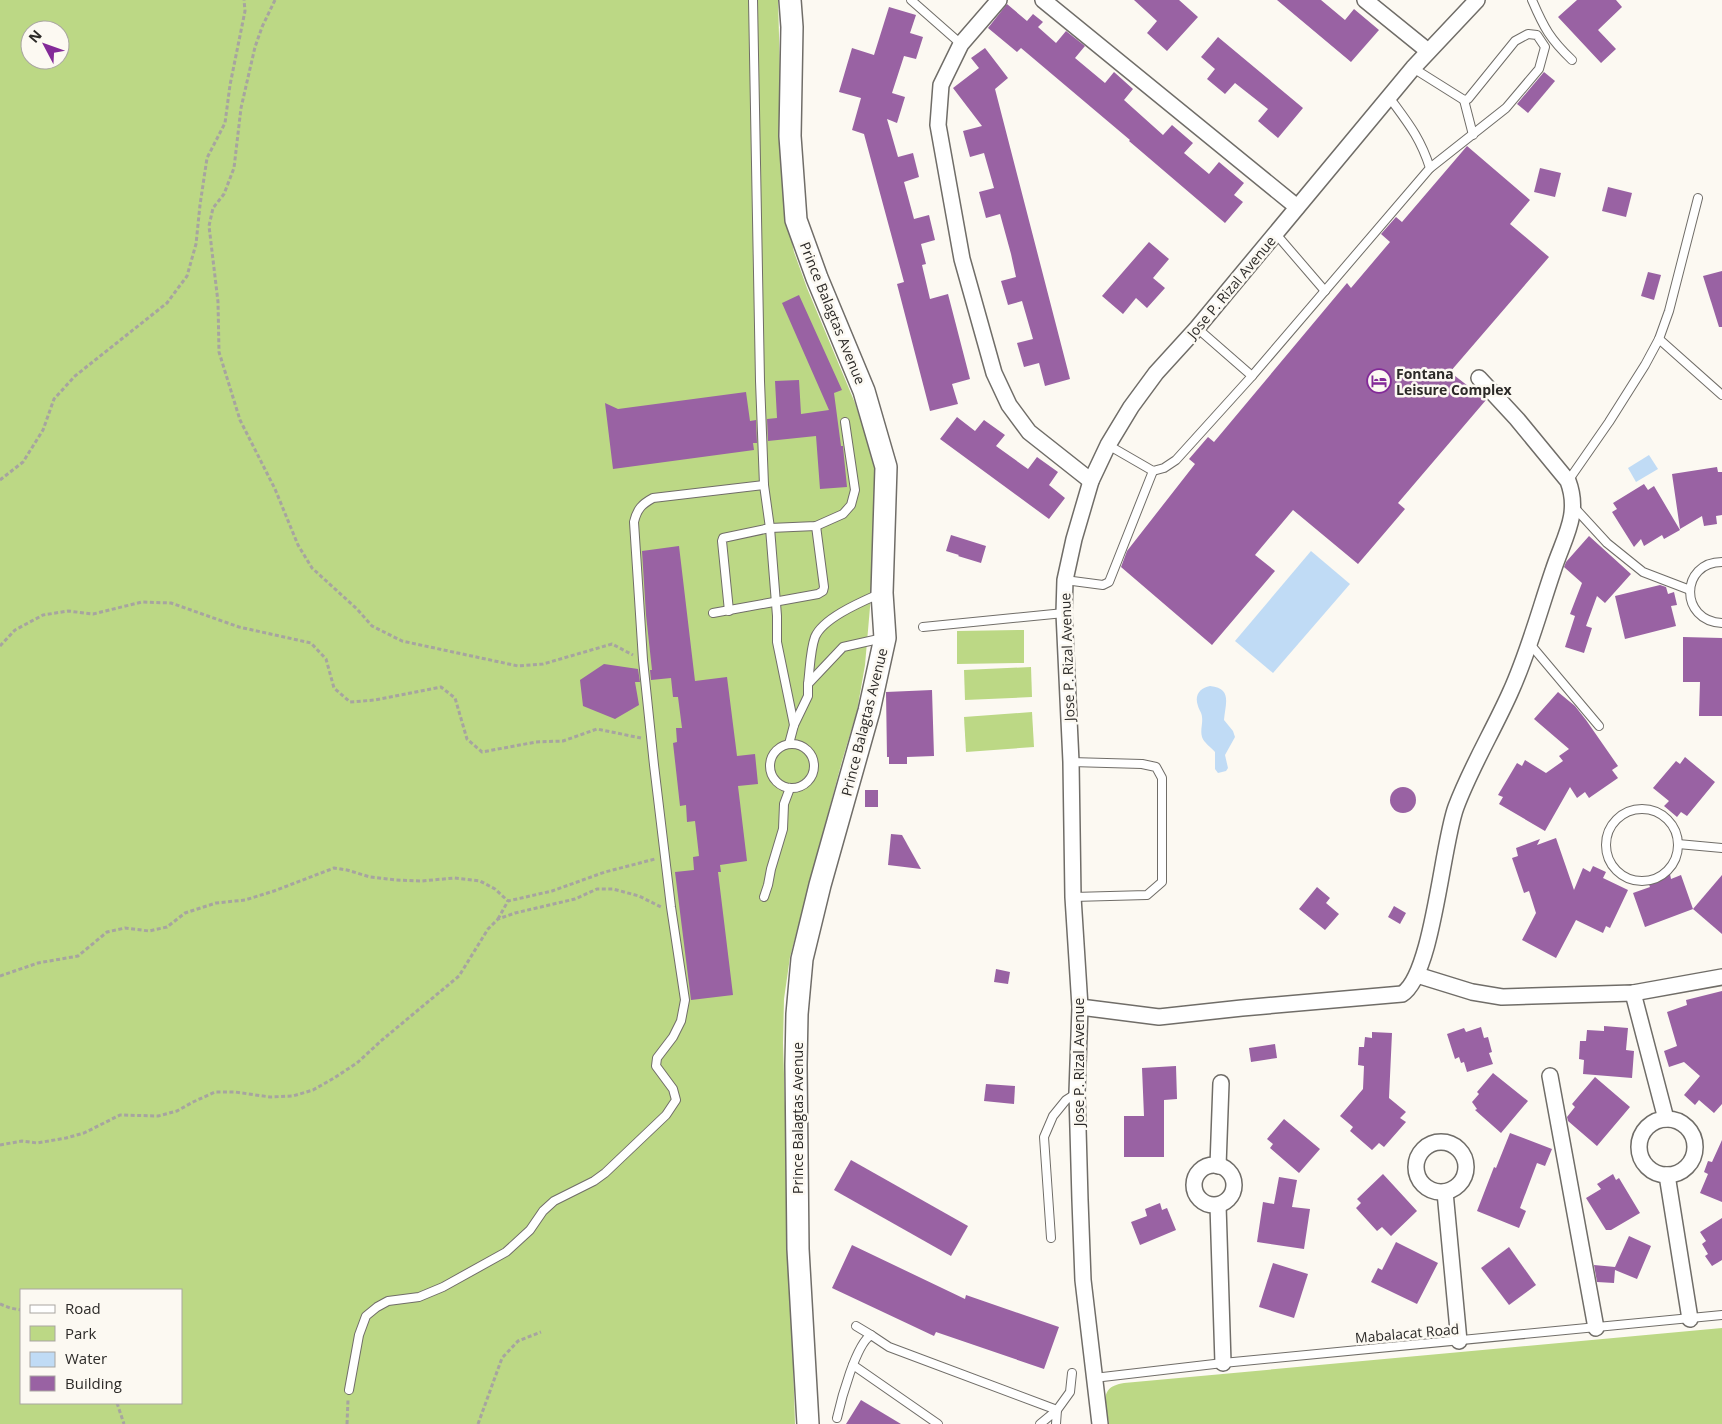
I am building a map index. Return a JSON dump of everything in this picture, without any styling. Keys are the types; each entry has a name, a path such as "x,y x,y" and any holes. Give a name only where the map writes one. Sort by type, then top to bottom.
{"main road":[{"name":"Prince Balagtas Avenue","path":"790,0 792,27 790,136 796,220 817,278 864,390 886,467 882,593 885,638 869,711 820,885 805,950 797,1014 798,1249 808,1424"}],"street":[{"path":"999,0 961,44 942,85 938,125 962,259 994,373 1009,405 1029,432 1091,481"},
{"path":"1043,0 1297,207"},
{"path":"1365,0 1428,51"},
{"name":"Jose P. Rizal Avenue","path":"1100,1424 1083,1280 1077,1093 1080,1007 1073,897 1071,762 1064,613 1065,580 1074,538 1091,481 1108,445 1131,407 1156,373 1197,328 1413,68 1477,0"},
{"path":"1080,1007 1159,1017 1402,994 1408,991 1417,974 1429,938 1456,809 1472,769 1510,693 1530,644 1553,570 1569,528 1573,506 1572,492 1568,480 1517,419 1479,378"},
{"path":"1417,974 1472,992 1502,997 1633,993 1722,977"},
{"path":"1633,993 1666,1119"},
{"path":"1550,1076 1596,1328"},
{"path":"1218,1166 1221,1083"},
{"path":"1666,1119 1686,1127 1691,1132 1695,1147 1694,1154 1687,1167 1675,1174 1667,1175 1660,1175 1648,1168 1643,1162 1639,1148 1642,1134 1647,1128 1659,1120 1666,1119"},
{"path":"1211,1166 1225,1168 1230,1173 1234,1186 1229,1198 1218,1205 1205,1203 1196,1193 1194,1186 1198,1173 1204,1168 1211,1166"},
{"path":"1667,1175 1690,1320"},
{"path":"1445,1192 1459,1340"},
{"path":"1218,1205 1223,1363"}],"lane":[{"path":"753,0 760,381 764,486 770,528 777,642 794,725"},
{"path":"911,0 961,44"},
{"path":"1532,0 1548,34 1572,60"},
{"path":"1108,445 1153,471 1164,468 1176,460 1252,376 1421,177 1506,108 1539,69 1545,47 1537,35 1528,34 1515,41 1468,99 1464,100 1413,68"},
{"path":"1389,97 1415,132 1424,148 1430,168"},
{"path":"1464,100 1473,135"},
{"path":"1568,480 1609,422 1659,339 1669,311 1698,198"},
{"path":"1276,234 1325,291"},
{"path":"1197,328 1252,376"},
{"path":"1659,339 1722,395"},
{"path":"729,611 722,541 726,536 770,528 816,526 843,514 851,505 855,490 845,422"},
{"path":"1065,580 1103,585 1109,582 1153,471"},
{"path":"349,1390 359,1335 366,1316 377,1307 388,1302 419,1297 443,1287 506,1252 530,1230 554,1201 594,1181 606,1172 672,1107 676,1100 674,1089 656,1066 657,1058 681,1021 685,1000 651,740 643,660 634,522 636,513 643,504 653,498 764,486"},
{"path":"1573,506 1606,543 1643,572 1690,590"},
{"path":"713,613 776,603 818,594 823,591 816,526"},
{"path":"1722,562 1707,565 1699,570 1694,576 1690,590 1692,606 1698,613 1704,619 1722,623"},
{"path":"789,744 794,725 808,696 812,652 816,636 831,619 858,603 882,593"},
{"path":"923,627 1064,613"},
{"path":"808,684 843,647 885,638"},
{"path":"1530,644 1599,726"},
{"path":"789,744 801,745 811,753 814,765 811,777 802,786 790,788 780,785 772,776 770,766 772,755 780,747 789,744"},
{"path":"1071,762 1142,764 1156,767 1162,778 1162,882 1147,895 1073,897"},
{"path":"764,897 783,829 784,804 790,788"},
{"path":"1638,810 1655,811 1666,818 1674,827 1678,844 1674,862 1666,872 1656,879 1640,882 1628,879 1618,872 1610,862 1607,851 1607,838 1616,821 1626,813 1638,810"},
{"path":"1678,844 1722,848"},
{"path":"1051,1238 1044,1137 1053,1116 1066,1100 1077,1093"},
{"name":"Mabalacat Road","path":"1094,1378 1223,1363 1722,1316"},
{"path":"856,1326 889,1347 1057,1410"},
{"path":"837,1418 853,1365 864,1343 871,1335"},
{"path":"853,1365 938,1424"},
{"path":"1040,1424 1057,1410 1070,1392 1072,1373"},
{"path":"1056,1424 1057,1410"}],"path":[{"path":"0,480 23,462 42,430 54,399 75,376 167,302 187,276 196,244 207,158 225,123 230,85 245,11 244,0"},
{"path":"275,0 255,46 241,108 234,168 224,194 213,208 208,226 218,302 219,352 240,420 275,489 298,545 312,568 357,609 372,626 402,641 518,666 543,664 612,644 643,660"},
{"path":"0,646 15,630 43,615 68,611 92,614 142,602 171,602 239,627 311,643 326,659 334,688 350,702 374,700 440,688 455,698 466,740 482,752 536,742 563,741 598,729 651,740"},
{"path":"0,1145 22,1141 37,1143 66,1138 84,1133 120,1115 158,1116 178,1112 215,1092 236,1092 270,1097 293,1096 313,1090 356,1063 459,976 508,901 552,891 605,872 665,856"},
{"path":"0,976 38,963 78,956 107,932 125,928 149,930 167,927 186,913 216,903 244,900 274,891 334,868 370,877 396,880 422,881 454,878 480,881 495,889 508,901"},
{"path":"498,919 514,913 575,899 597,889 613,889 630,893 664,909"},
{"path":"0,1304 20,1310"},
{"path":"478,1424 502,1358 518,1341 541,1332"},
{"path":"347,1424 349,1390"},
{"path":"117,1404 124,1424"}],"green space":[{"path":"0,0 778,0 783,176 786,214 794,252 855,403 872,454 876,473 872,584 865,665 857,711 790,957 784,999 783,1043 795,1424 0,1424"},
{"path":"1024,630 1024,663 957,664 957,631"},
{"path":"1031,667 1032,697 965,700 964,670"},
{"path":"1032,712 1034,747 966,752 964,717"},
{"path":"1722,1328 1722,1424 1109,1424 1106,1403 1107,1392 1110,1388 1124,1383"}],"water":[{"path":"1649,455 1658,469 1636,482 1628,468"},
{"path":"1311,551 1350,584 1273,673 1235,641"},
{"path":"1217,687 1225,694 1224,720 1233,731 1235,737 1225,755 1228,768 1226,771 1218,773 1215,769 1215,752 1202,737 1202,716 1197,702 1197,695 1203,688"}],"building":[{"path":"1134,0 1179,0 1198,17 1167,51 1147,33 1157,21"},
{"path":"1277,0 1321,0 1345,20 1354,9 1379,30 1351,62"},
{"path":"1577,0 1616,0 1622,7 1598,30 1616,49 1601,63 1558,17"},
{"path":"1007,4 1027,21 1033,14 1043,22 1038,27 1056,43 1066,31 1085,46 1075,58 1105,83 1114,72 1133,89 1124,100 1163,135 1172,125 1193,143 1184,153 1209,174 1219,162 1244,183 1234,195 1243,202 1225,223 1021,48 1017,52 988,28"},
{"path":"889,7 916,15 910,33 923,37 916,59 904,56 892,93 905,97 897,123 887,119 898,157 913,153 919,177 904,182 914,219 929,215 935,240 921,244 926,264 922,265 930,299 948,294 970,379 952,384 958,404 930,411 897,284 904,282 864,134 852,130 861,98 839,92 852,48 874,55"},
{"path":"1218,37 1303,108 1278,138 1258,121 1268,109 1235,83 1225,94 1207,79 1215,69 1201,57"},
{"path":"985,48 1008,78 995,89 1070,379 1045,386 1039,363 1024,367 1017,343 1033,339 1022,301 1008,305 1001,281 1016,277 1000,214 986,218 979,192 994,188 984,153 970,157 963,131 982,126 953,88 979,68 971,58"},
{"path":"1544,72 1555,81 1528,113 1517,104"},
{"path":"1467,146 1530,200 1510,224 1549,257 1450,372 1486,400 1398,503 1405,509 1358,564 1293,510 1255,555 1275,571 1212,645 1121,567 1127,551 1195,464 1189,459 1208,437 1214,442 1347,283 1351,288 1390,242 1381,234 1396,217 1402,222"},
{"path":"1540,168 1561,173 1555,197 1534,192"},
{"path":"1608,187 1632,193 1626,217 1602,211"},
{"path":"1149,242 1169,259 1153,278 1165,288 1147,308 1136,298 1123,314 1102,296"},
{"path":"1722,271 1722,327 1719,327 1703,276"},
{"path":"1648,272 1661,275 1654,300 1641,296"},
{"path":"799,295 842,390 834,393 841,446 843,446 847,487 820,489 816,436 768,441 767,419 777,418 775,381 799,380 801,414 829,410 782,303"},
{"path":"746,392 750,421 756,420 757,443 753,443 754,450 613,469 605,403 618,409"},
{"path":"957,417 975,431 984,420 1005,435 996,446 1028,469 1037,457 1058,472 1049,485 1065,498 1049,519 940,439"},
{"path":"1717,467 1718,472 1722,472 1722,515 1716,516 1717,524 1704,526 1702,516 1680,529 1672,474"},
{"path":"1644,484 1648,490 1654,486 1680,530 1664,539 1662,535 1644,546 1641,539 1634,547 1612,512 1617,509 1613,503"},
{"path":"951,535 986,546 981,563 946,551"},
{"path":"1589,536 1631,574 1605,603 1597,596 1586,626 1592,628 1584,653 1565,647 1575,616 1570,614 1582,583 1564,567 1566,562"},
{"path":"679,546 695,681 727,677 737,756 755,754 758,784 738,786 747,861 720,865 721,872 718,872 733,995 691,1000 675,872 694,870 693,857 699,856 695,821 687,822 686,805 680,806 673,743 677,742 676,728 682,728 678,697 673,697 671,678 651,680 650,670 652,670 642,551"},
{"path":"1660,585 1666,587 1668,594 1674,592 1677,605 1671,606 1676,626 1625,639 1615,596"},
{"path":"1683,637 1722,638 1722,716 1699,716 1700,682 1683,682"},
{"path":"604,664 638,669 640,682 635,682 639,705 615,719 583,706 580,680"},
{"path":"932,690 934,756 907,757 907,764 889,764 889,757 887,757 886,692"},
{"path":"1558,692 1575,706 1586,720 1618,766 1612,770 1618,778 1589,798 1585,792 1577,798 1570,787 1545,831 1499,804 1503,797 1498,795 1517,763 1522,766 1525,760 1546,773 1563,761 1559,756 1569,749 1534,719"},
{"path":"1685,757 1715,782 1687,816 1681,812 1677,817 1664,806 1669,801 1653,788 1676,761 1680,764"},
{"path":"1403,787 1412,791 1416,800 1412,809 1403,813 1394,809 1390,800 1394,791"},
{"path":"865,790 878,790 878,807 865,807"},
{"path":"891,834 902,835 921,869 888,865"},
{"path":"1556,838 1574,890 1583,868 1590,872 1593,866 1606,872 1603,878 1628,890 1610,928 1606,926 1603,933 1576,920 1556,958 1522,940 1536,913 1529,891 1524,893 1512,858 1518,856 1516,848 1540,839 1537,845"},
{"path":"1670,874 1671,879 1681,875 1693,909 1645,927 1633,893 1650,887 1648,882"},
{"path":"1722,875 1722,934 1693,909"},
{"path":"1317,887 1330,898 1326,903 1339,914 1325,930 1299,909"},
{"path":"1394,906 1406,913 1400,924 1388,917"},
{"path":"996,969 1010,972 1008,984 994,982"},
{"path":"1722,991 1722,1104 1714,1113 1699,1100 1695,1105 1684,1095 1700,1076 1684,1062 1669,1067 1664,1051 1677,1046 1667,1012 1687,1005 1686,1000"},
{"path":"1604,1026 1628,1028 1626,1050 1634,1051 1632,1078 1583,1074 1584,1060 1579,1059 1580,1041 1586,1041 1587,1030 1604,1031"},
{"path":"1481,1027 1484,1038 1488,1037 1492,1052 1489,1053 1493,1064 1467,1072 1464,1062 1461,1063 1459,1057 1455,1059 1447,1034 1464,1028 1466,1032"},
{"path":"1372,1032 1392,1033 1389,1098 1406,1112 1400,1118 1406,1122 1384,1147 1379,1143 1372,1150 1350,1131 1353,1127 1340,1116 1363,1089 1364,1066 1358,1065 1359,1047 1364,1047 1365,1037 1372,1038"},
{"path":"1275,1044 1277,1058 1251,1062 1249,1048"},
{"path":"1176,1066 1177,1099 1164,1100 1164,1157 1124,1157 1124,1116 1144,1116 1142,1068"},
{"path":"1493,1073 1528,1101 1501,1133 1475,1110 1477,1109 1472,1102 1479,1094 1477,1092"},
{"path":"1595,1077 1630,1107 1597,1146 1568,1121 1567,1117 1575,1107 1572,1104"},
{"path":"986,1084 1015,1086 1014,1104 984,1101"},
{"path":"1284,1119 1320,1149 1299,1173 1270,1148 1273,1144 1267,1139"},
{"path":"1510,1133 1552,1149 1545,1166 1537,1163 1520,1208 1526,1211 1519,1228 1477,1211"},
{"path":"1722,1140 1722,1202 1700,1193 1708,1174 1704,1172 1708,1161 1712,1162"},
{"path":"851,1160 968,1226 951,1256 834,1190"},
{"path":"1383,1174 1417,1211 1391,1236 1382,1227 1377,1231 1356,1208 1361,1203 1357,1199"},
{"path":"1613,1174 1616,1180 1619,1178 1640,1213 1611,1230 1606,1230 1586,1198 1601,1189 1597,1184"},
{"path":"1279,1177 1297,1180 1292,1207 1310,1209 1304,1249 1257,1242 1263,1202 1274,1204"},
{"path":"1160,1203 1162,1210 1167,1208 1176,1230 1140,1245 1131,1222 1147,1216 1145,1209"},
{"path":"1722,1218 1722,1260 1712,1266 1705,1256 1708,1254 1702,1244 1706,1241 1700,1232"},
{"path":"1629,1236 1651,1246 1637,1279 1615,1270 1614,1283 1597,1282 1594,1265 1615,1267"},
{"path":"1396,1242 1438,1263 1417,1304 1371,1282 1378,1268 1382,1270"},
{"path":"852,1245 965,1299 966,1295 1059,1327 1044,1369 936,1332 934,1336 832,1288"},
{"path":"1509,1247 1536,1285 1509,1305 1481,1268"},
{"path":"1273,1263 1308,1274 1294,1318 1259,1307"},
{"path":"861,1400 901,1424 846,1424"}],"place":[{"name":"Fontana Leisure Complex","path":"1379,381"}]}
